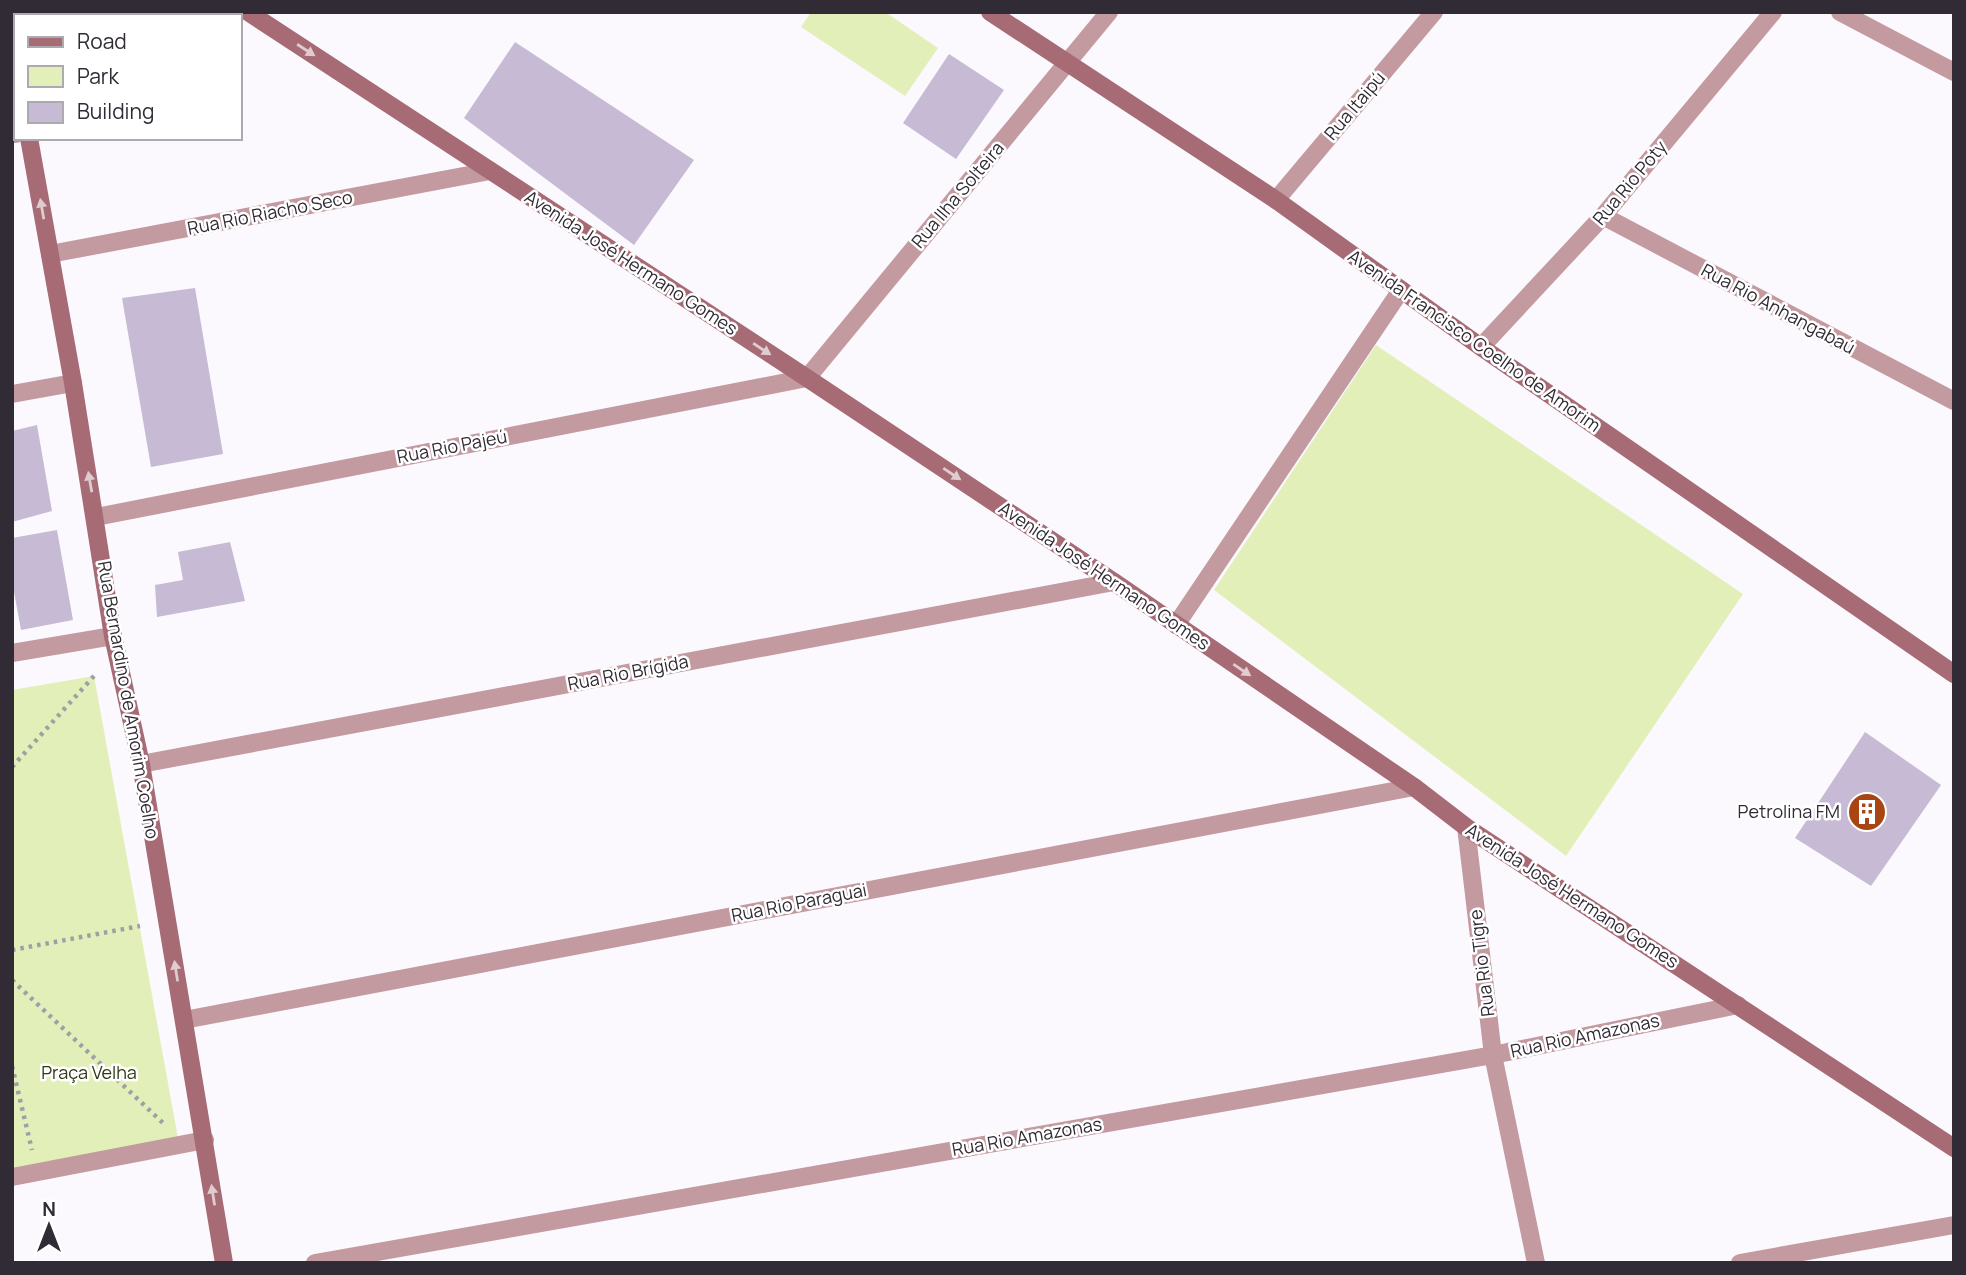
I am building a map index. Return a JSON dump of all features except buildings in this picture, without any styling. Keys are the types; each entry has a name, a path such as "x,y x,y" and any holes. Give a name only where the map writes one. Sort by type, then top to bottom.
{"street":[{"name":"Avenida José Hermano Gomes","path":"248,12 1114,582 1414,787 1466,827 1954,1147"},
{"name":"Avenida Francisco Coelho de Amorim","path":"990,12 1276,200 1480,348 1954,674"},
{"name":"Rua Ilha Solteira","path":"807,378 1109,12"},
{"name":"Rua Itaipú","path":"1276,200 1434,12"},
{"name":"Rua Rio Poty","path":"1480,348 1603,216 1773,12"},
{"path":"1840,12 1954,72"},
{"name":"Rua Bernardino de Amorim Coelho","path":"29,140 96,517 113,636 141,764 224,1263"},
{"name":"Rua Rio Riacho Seco","path":"50,254 490,171"},
{"name":"Rua Rio Anhangabaú","path":"1603,216 1954,401"},
{"path":"1176,625 1401,290"},
{"name":"Rua Rio Pajeú","path":"96,517 807,378"},
{"path":"12,394 73,383"},
{"name":"Rua Rio Brígida","path":"141,764 1114,582"},
{"path":"12,653 113,636"},
{"name":"Rua Rio Paraguai","path":"184,1020 1414,787"},
{"name":"Rua Rio Tigre","path":"1466,827 1493,1055 1535,1263"},
{"name":"Rua Rio Amazonas","path":"315,1263 1493,1055 1738,1005"},
{"path":"12,1177 205,1140"},
{"path":"1741,1263 1954,1225"}],"path":[{"path":"12,767 94,677"},
{"path":"12,950 139,926"},
{"path":"12,980 169,1129"},
{"path":"12,1066 32,1151"}],"green space":[{"path":"811,12 885,12 938,48 905,96 801,27"},
{"path":"1376,345 1743,594 1566,856 1214,590"},
{"name":"Praça Velha","path":"94,676 178,1138 12,1168 12,690"}],"place":[{"name":"Petrolina FM","path":"1867,812"}]}
